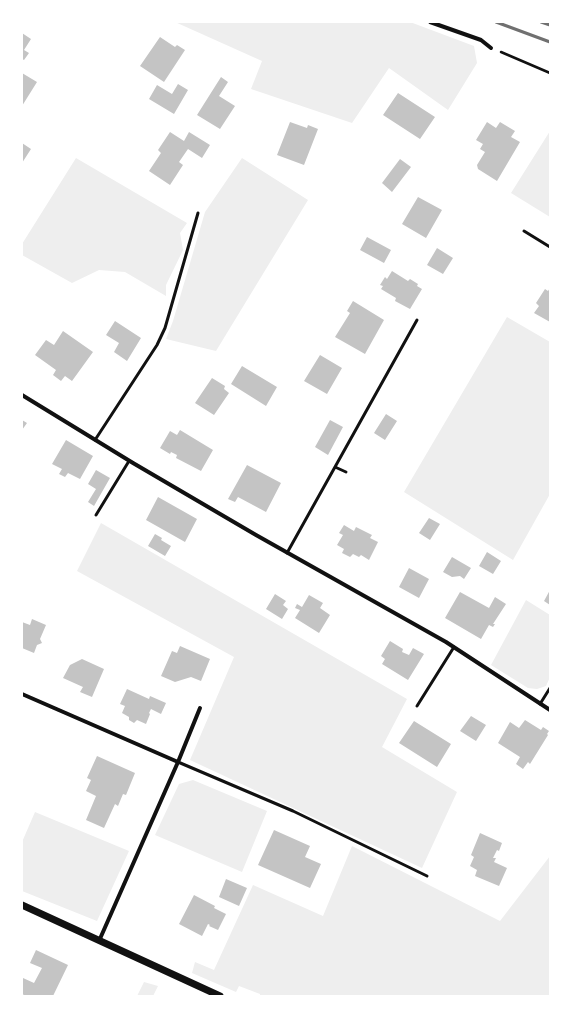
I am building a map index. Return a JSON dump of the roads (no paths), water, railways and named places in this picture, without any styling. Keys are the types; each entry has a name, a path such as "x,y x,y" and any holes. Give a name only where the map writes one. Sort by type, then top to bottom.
{"street":[{"path":"430,22 481,40 491,48"},
{"path":"22,395 129,461 287,553 454,647 550,710"},
{"path":"22,694 178,762"},
{"path":"98,941 178,762 200,708"},
{"path":"22,905 220,996"}],"lane":[{"path":"95,440 157,345 165,328 198,214"},
{"path":"524,231 550,247"},
{"path":"287,553 417,320"},
{"path":"96,515 129,461"},
{"path":"335,467 346,472"},
{"path":"417,706 454,647"},
{"path":"540,704 550,688"},
{"path":"178,762 293,811 427,876"}],"railway":[{"path":"496,22 550,42"},
{"path":"541,22 550,25"}]}
